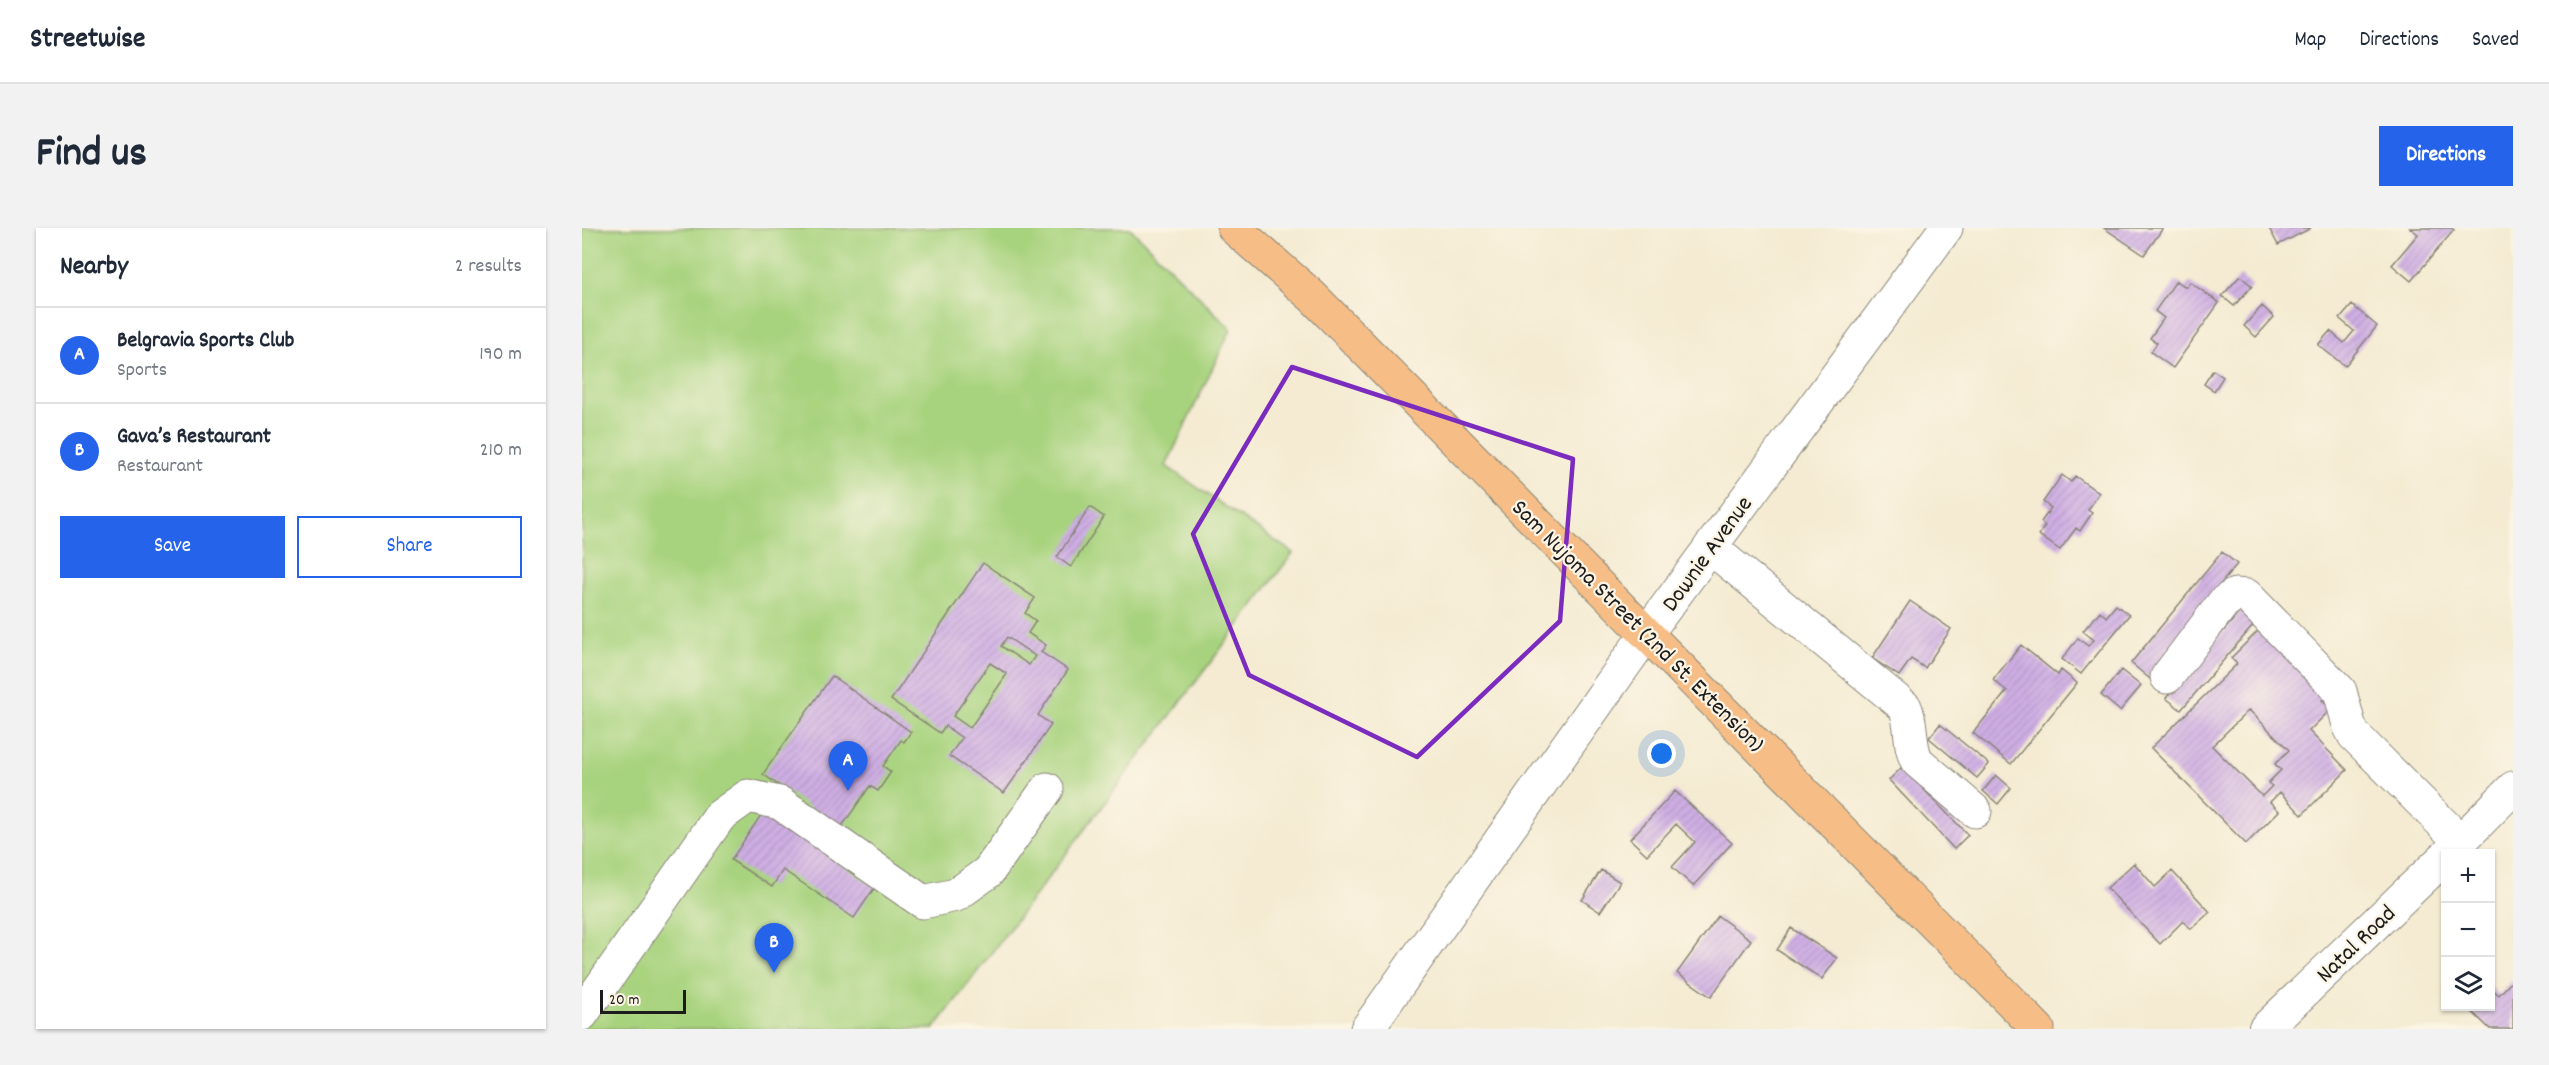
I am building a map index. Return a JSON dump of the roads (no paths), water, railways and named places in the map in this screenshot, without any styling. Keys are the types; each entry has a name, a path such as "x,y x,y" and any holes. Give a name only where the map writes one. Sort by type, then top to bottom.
{"highway":[{"name":"Sam Nujoma Street (2nd St. Extension)","path":"1234,228 1312,296 2038,1029"}],"street":[{"name":"Downie Avenue","path":"1367,1029 1647,633 1946,228"},
{"path":"1710,547 1905,707 1909,716 1911,751 1917,761 1975,811"},
{"path":"2167,677 2224,602 2235,595 2247,596 2340,691 2354,735 2450,849"},
{"name":"Natal Road","path":"2452,849 2513,788"},
{"path":"582,1014 720,816 748,796 780,803 923,902 956,896 988,872 1047,789"},
{"name":"Natal Road","path":"2265,1029 2441,860"}],"place":[{"name":"Belgravia Sports Club","path":"848,791"},
{"name":"Gava’s Restaurant","path":"774,973"}]}
